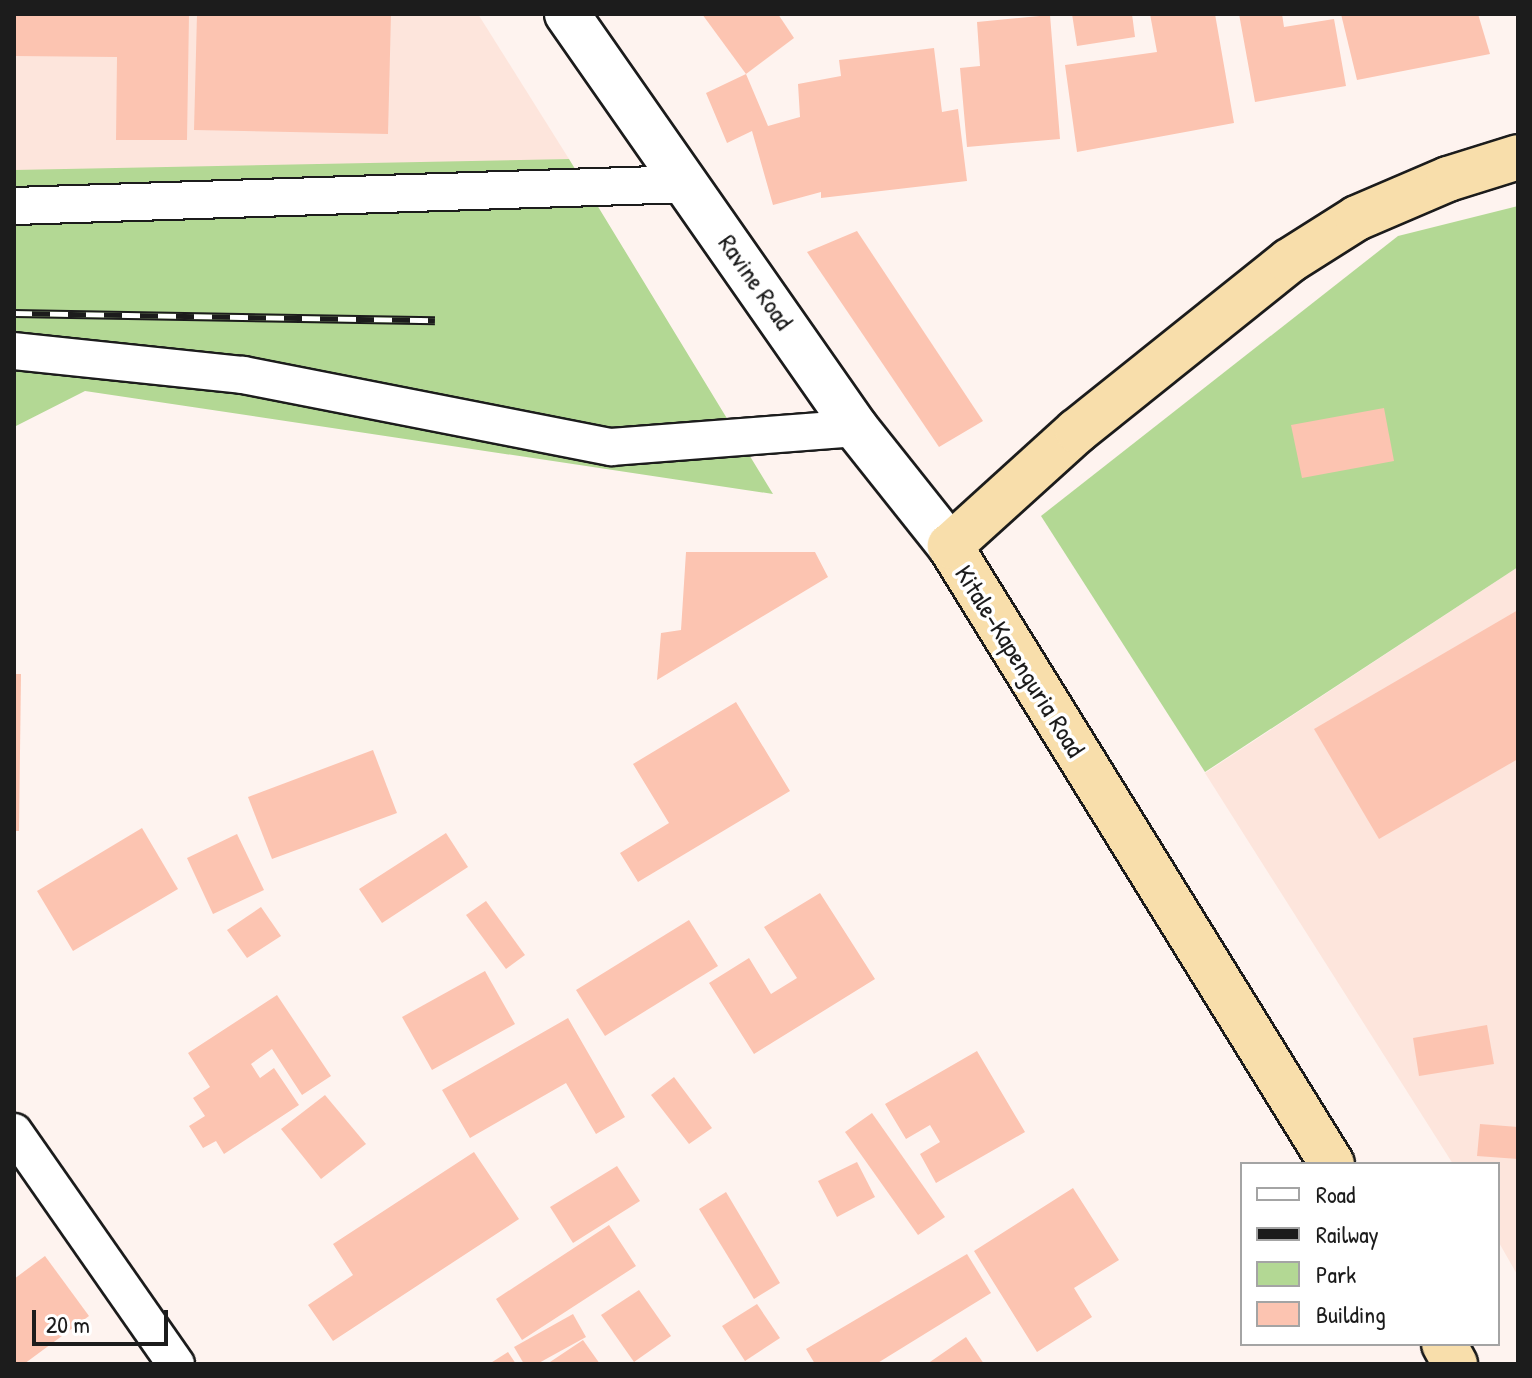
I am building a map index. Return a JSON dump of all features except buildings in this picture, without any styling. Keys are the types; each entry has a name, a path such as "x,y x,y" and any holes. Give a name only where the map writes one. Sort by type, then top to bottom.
{"highway":[{"name":"Kitale-Kapenguria Road","path":"1331,1162 950,546 1077,431 1289,261 1357,218 1448,179 1518,157"},
{"path":"1445,1346 1455,1364"}],"street":[{"name":"Ravine Road","path":"567,14 856,428 950,546"},
{"path":"14,206 687,184"},
{"path":"14,351 243,375 611,447 856,428"},
{"path":"14,1132 176,1364"}],"shaded area":[{"path":"14,14 478,14 569,159 14,183"},
{"path":"1518,567 1518,1276 1500,1244 1500,1162 1452,1162 1205,773"}],"green space":[{"path":"569,159 773,494 85,391 14,427 14,170"},
{"path":"1518,206 1518,567 1205,772 1041,516 1398,236"}],"railway":[{"path":"14,313 435,320"}]}
